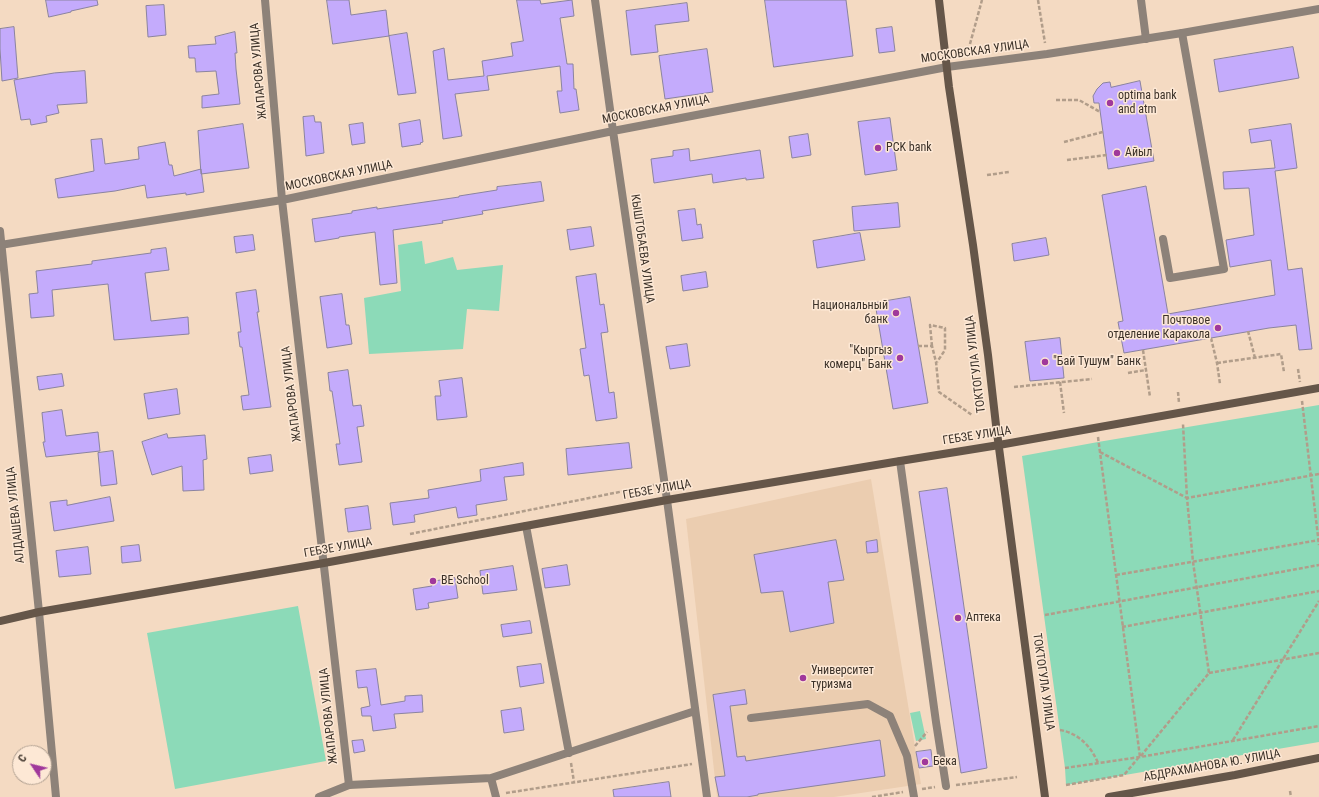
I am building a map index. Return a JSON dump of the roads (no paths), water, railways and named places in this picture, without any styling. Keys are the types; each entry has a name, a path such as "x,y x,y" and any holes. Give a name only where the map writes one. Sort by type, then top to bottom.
{"main road":[{"name":"ТОКТОГУЛА УЛИЦА","path":"939,0 946,67 975,261 1045,797"},
{"name":"ГЕБЗЕ УЛИЦА","path":"0,621 38,612 324,563 666,500 999,445 1319,388"},
{"name":"АБДРАХМАНОВА Ю. УЛИЦА","path":"1109,797 1234,776 1319,758"}],"street":[{"name":"ЖАПАРОВА УЛИЦА","path":"265,0 282,200 349,785"},
{"name":"КЫШТОБАЕВА УЛИЦА","path":"595,0 664,482 707,797"},
{"path":"1141,0 1146,39"},
{"name":"МОСКОВСКАЯ УЛИЦА","path":"1,245 282,200 613,130 946,67 1146,39 1319,9"},
{"path":"1163,239 1170,278 1224,269 1182,33"},
{"name":"АЛДАШЕВА УЛИЦА","path":"0,231 56,797"},
{"path":"900,461 946,786"},
{"path":"526,526 569,753"},
{"path":"751,718 868,704 890,716 907,756 914,797"},
{"path":"319,797 349,785 492,778 695,711"},
{"path":"492,778 496,796"}],"place":[{"name":"optima bank and atm","path":"1110,103"},
{"name":"PCK bank","path":"878,148"},
{"name":"Айыл","path":"1117,153"},
{"name":"Национальный банк","path":"896,313"},
{"name":"Почтовое отделение Каракола","path":"1218,328"},
{"name":"\"Кыргыз комерц\" Банк","path":"900,358"},
{"name":"\"Бай Тушум\" Банк","path":"1045,362"},
{"name":"BE School","path":"433,581"},
{"name":"Аптека","path":"958,618"},
{"name":"Университет туризма","path":"803,678"},
{"name":"Бека","path":"925,762"}]}
